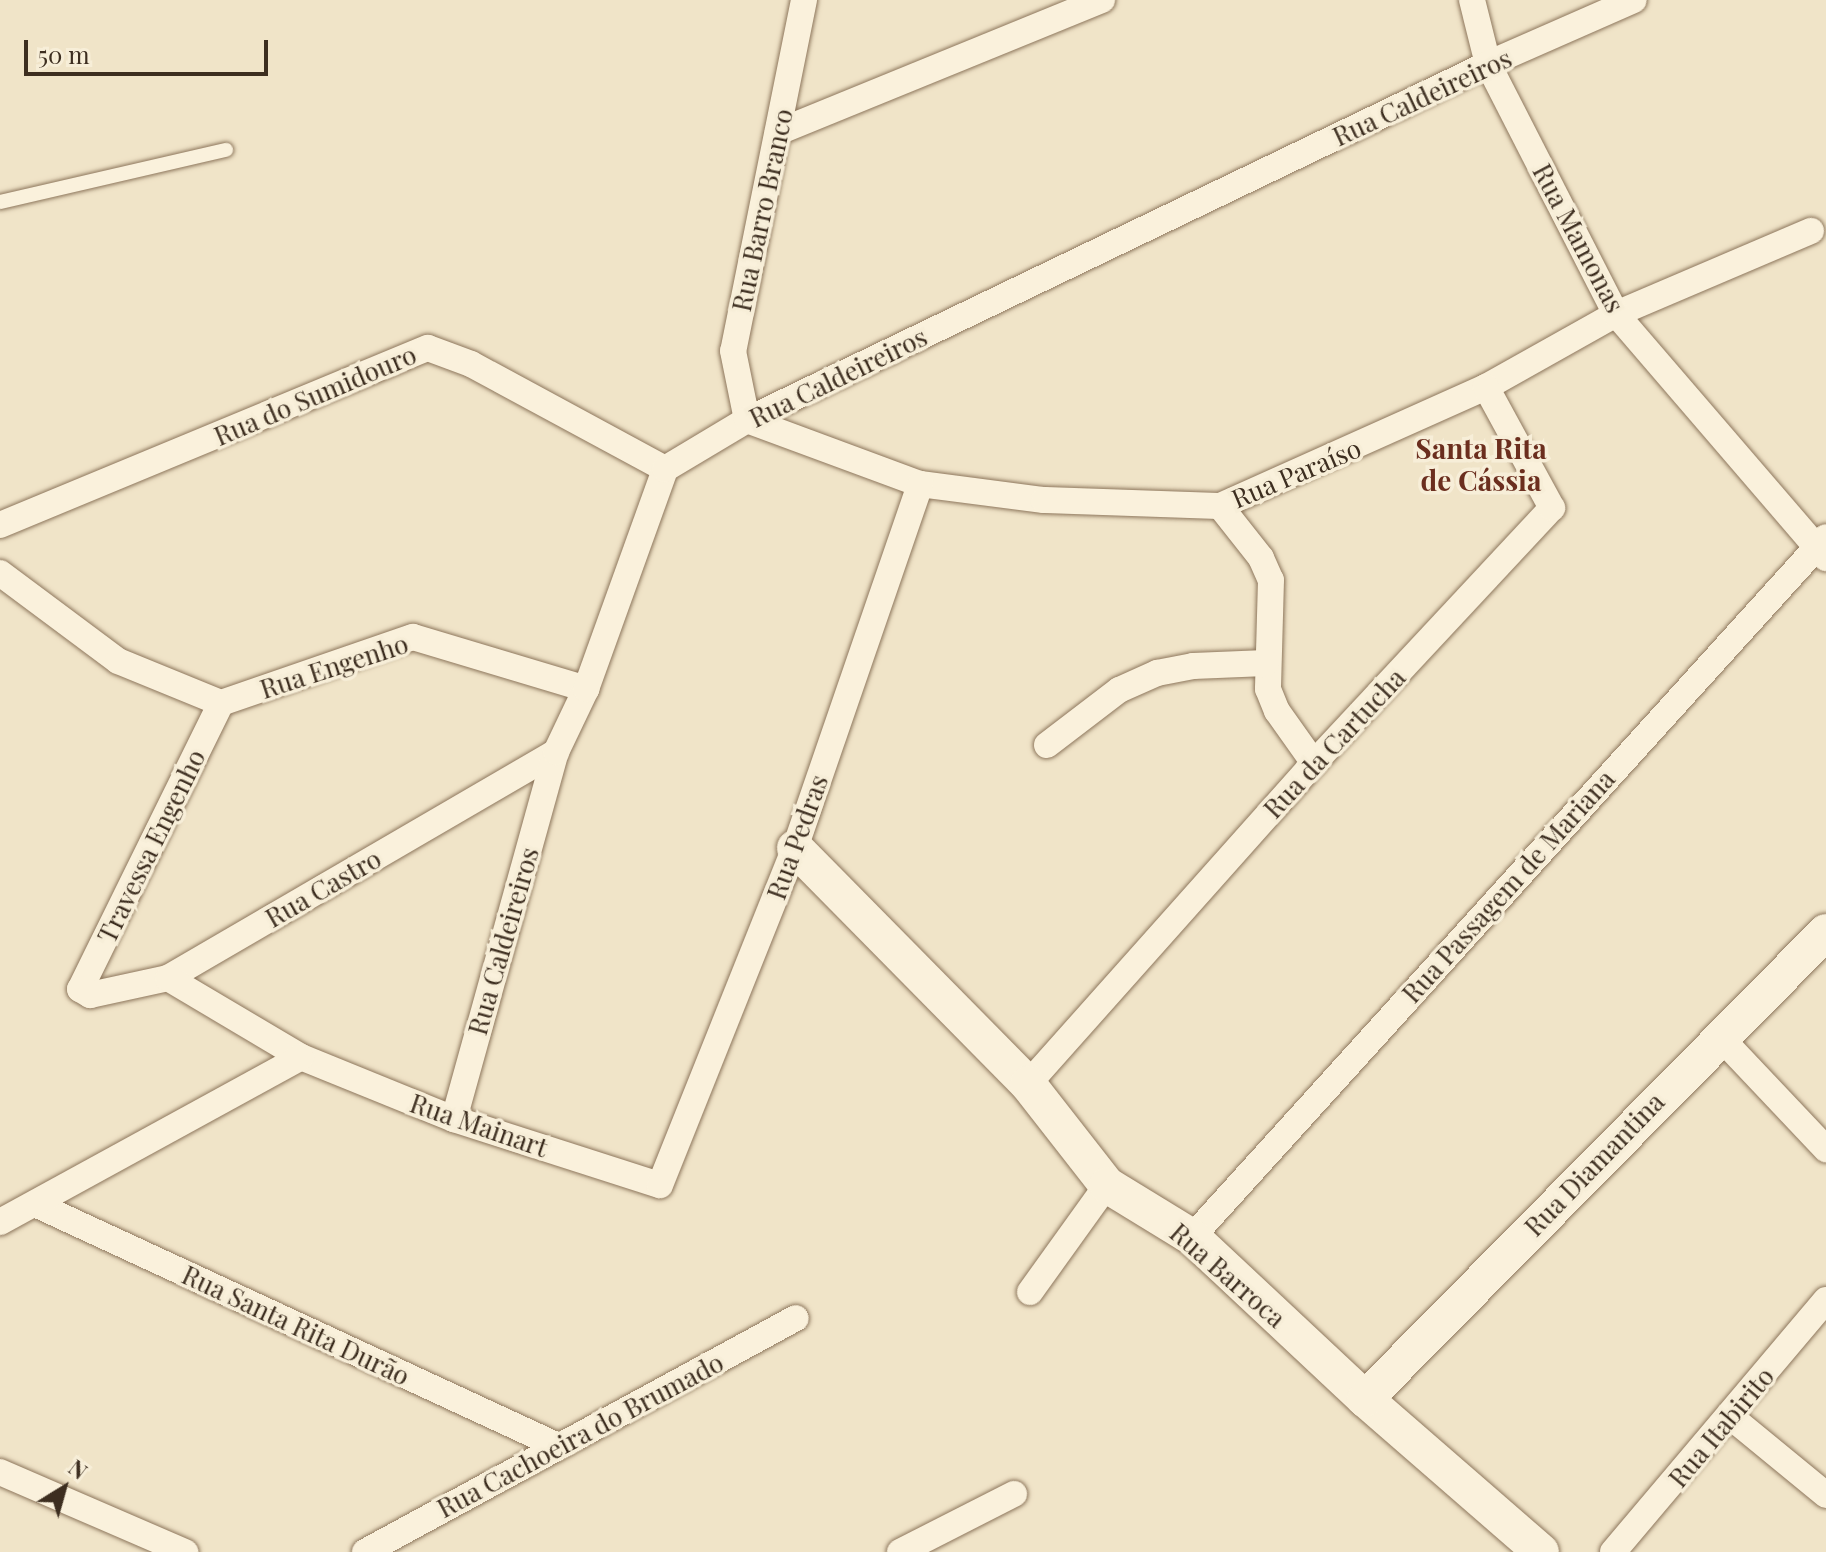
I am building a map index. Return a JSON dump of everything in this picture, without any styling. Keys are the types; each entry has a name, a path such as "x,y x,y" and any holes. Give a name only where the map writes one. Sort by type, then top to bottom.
{"street":[{"name":"Rua Barro Branco","path":"747,420 733,351 804,0"},
{"path":"778,132 1102,0"},
{"name":"Rua Mamonas","path":"1472,0 1488,64 1616,314 1822,547"},
{"name":"Rua Caldeireiros","path":"454,1119 556,752 586,689 665,469 747,420 1488,64 1634,0"},
{"name":"Rua Paraíso","path":"747,420 920,484 1044,500 1220,506 1486,387 1616,314 1811,231"},
{"name":"Rua do Sumidouro","path":"0,525 428,348 471,364 665,469"},
{"name":"Rua da Cartucha","path":"1028,1084 1314,763 1552,508 1486,387"},
{"name":"Rua Pedras","path":"660,1185 795,848 920,484"},
{"path":"1220,506 1261,558 1271,580 1266,663 1277,711 1314,763"},
{"name":"Rua Passagem de Mariana","path":"1192,1237 1822,547"},
{"path":"0,573 118,661 221,703"},
{"name":"Rua Engenho","path":"221,703 413,637 586,689"},
{"path":"1047,745 1119,690 1157,673 1193,666 1266,663"},
{"name":"Travessa Engenho","path":"80,989 221,703"},
{"name":"Rua Castro","path":"80,989 99,994 168,978 556,752"},
{"name":"Rua Barroca","path":"795,848 1028,1084 1107,1185 1192,1237 1365,1399 1541,1552"},
{"name":"Rua Diamantina","path":"1365,1399 1719,1036 1826,932"},
{"name":"Rua Mainart","path":"168,978 301,1057 454,1119 660,1185"},
{"path":"1719,1036 1826,1149"},
{"path":"0,1222 301,1057"},
{"path":"1030,1292 1107,1185"},
{"name":"Rua Santa Rita Durão","path":"35,1204 558,1446"},
{"name":"Rua Itabirito","path":"1613,1552 1731,1417 1826,1300"},
{"name":"Rua Cachoeira do Brumado","path":"365,1552 796,1318"},
{"path":"1731,1417 1826,1495"},
{"path":"0,1472 185,1552"},
{"path":"900,1552 1014,1494"}],"lane":[{"path":"0,202 226,150"}],"district":[{"name":"Santa Rita de Cássia","path":"1481,464"}]}
